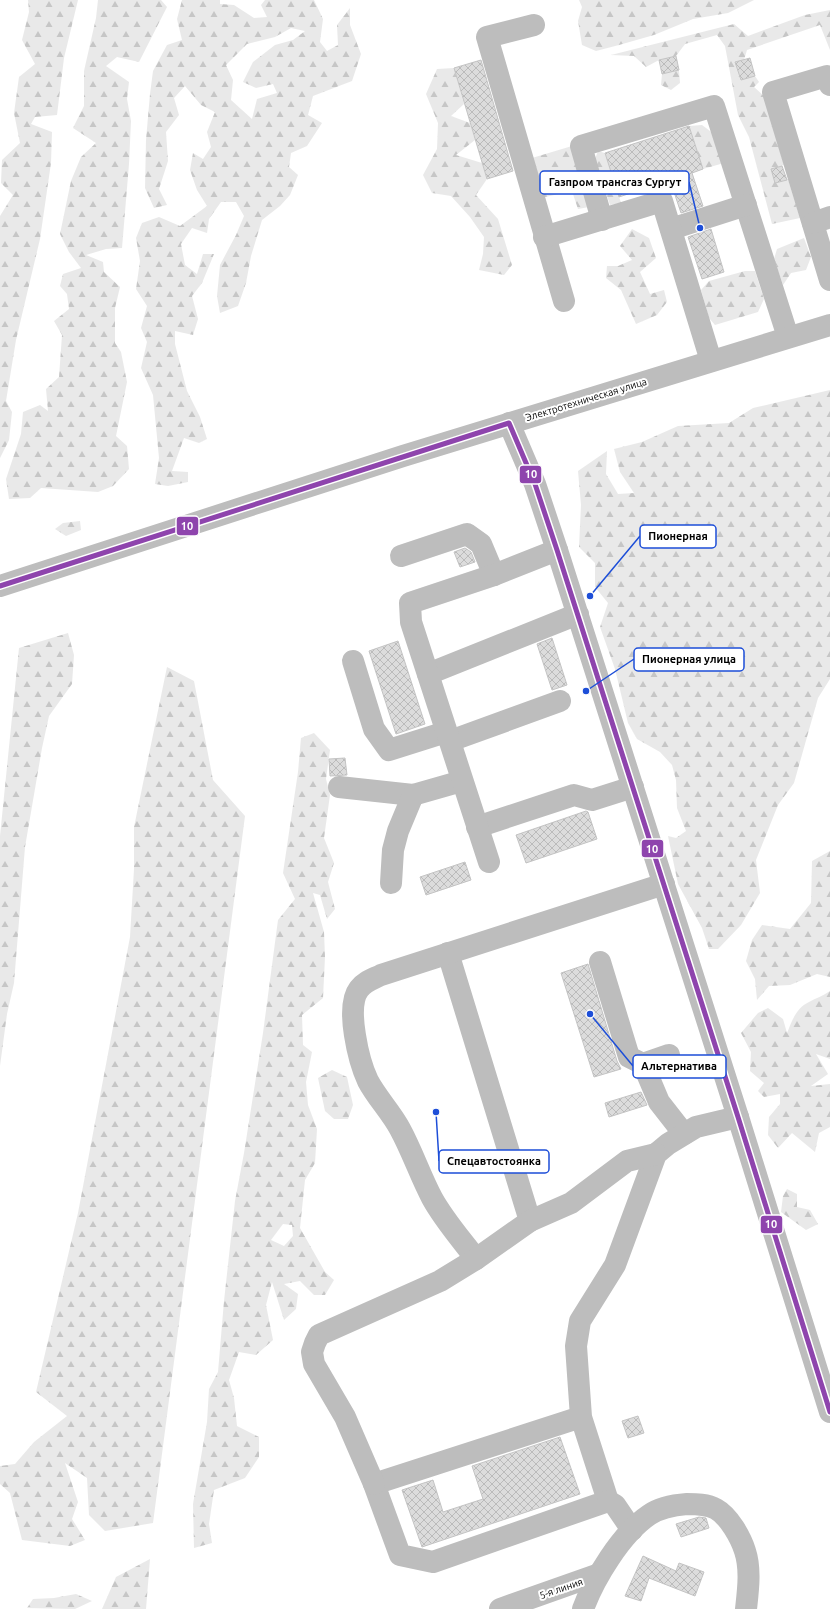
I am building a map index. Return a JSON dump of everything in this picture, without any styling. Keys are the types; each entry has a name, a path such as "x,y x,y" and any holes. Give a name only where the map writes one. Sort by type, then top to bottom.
{"street":[{"path":"534,25 487,37 544,237 564,301"},
{"path":"830,85 827,76 773,92 821,220 830,280"},
{"path":"602,220 581,146 714,106 788,338"},
{"path":"544,237 662,201 711,361"},
{"path":"671,229 746,205"},
{"name":"Электротехническая улица","path":"0,586 403,456 830,325"},
{"path":"509,423 535,484 558,550 830,1412"},
{"path":"400,556 467,534 481,544 494,575"},
{"path":"489,862 411,622 410,602 494,575 558,550"},
{"path":"428,674 578,614"},
{"path":"353,661 374,729 389,750 448,736 560,701"},
{"path":"339,787 413,795 462,781"},
{"path":"477,827 574,795 592,800 633,787"},
{"path":"391,883 393,850 398,831 413,795"},
{"path":"476,1260 444,1217 433,1199 394,1118 368,1081 360,1057 353,1018 354,1000 358,990 367,982 381,975 664,884"},
{"path":"448,953 530,1221"},
{"path":"600,962 629,1057 643,1064 659,1102 684,1134"},
{"path":"643,1064 669,1055"},
{"path":"608,1501 433,1562 400,1555 374,1484 345,1417 314,1364 312,1352 315,1343 319,1335 440,1281 476,1260 530,1221 571,1203 627,1161 656,1154 668,1144 696,1127 738,1117"},
{"path":"632,1530 615,1505 608,1501 581,1417 576,1346 580,1321 615,1265 656,1154"},
{"path":"374,1484 581,1417"},
{"path":"582,1609 599,1574 614,1552 632,1530 649,1514 673,1505 700,1504 716,1509 730,1522 746,1552 748,1589 746,1609"},
{"name":"5-я линия","path":"500,1609 599,1574"}],"green space":[{"path":"28,0 78,0 64,58 57,115 35,117 31,124 52,132 51,163 40,239 16,340 6,401 12,412 9,440 0,458 0,216 13,195 1,183 2,160 20,143 14,113 19,77 35,64 22,40 29,12"},
{"path":"98,0 161,0 167,7 139,62 117,57 106,66 129,82 127,99 131,121 122,248 106,249 86,255 103,262 104,272 120,287 115,308 115,343 121,352 127,382 116,436 127,446 129,469 113,486 98,492 41,488 30,498 9,499 6,479 21,434 23,412 40,405 48,411 46,389 59,377 62,335 54,321 69,309 67,294 60,286 63,274 81,268 69,252 60,234 71,181 81,157 96,143 73,128 84,106 84,71 96,18"},
{"path":"182,0 220,0 220,4 234,5 254,18 267,17 261,5 265,0 314,0 323,19 320,42 327,51 338,45 337,25 350,8 350,25 361,54 352,81 313,96 308,115 322,123 307,146 291,153 289,167 298,175 290,195 280,206 262,220 251,256 246,283 238,306 220,313 217,296 220,265 244,216 236,202 221,202 209,219 207,233 192,228 181,244 185,265 197,274 203,254 214,254 202,283 192,296 198,319 193,335 175,331 175,344 187,391 200,417 207,439 199,443 184,438 172,471 188,472 188,482 168,486 155,484 159,458 153,395 141,368 147,342 141,328 147,306 136,289 140,261 136,238 142,223 159,217 180,226 207,206 197,190 190,170 193,153 203,159 211,147 207,132 215,112 201,105 185,86 174,98 179,115 166,132 168,161 159,189 167,205 154,208 145,188 146,140 150,94 153,71 167,45 182,40 177,19","holes":["291,28 305,31 293,40 275,45 253,62 243,82 256,88 273,84 277,93 257,99 252,119 231,100 233,80 226,65 247,44 275,37"]},
{"path":"579,0 754,0 728,13 693,19 654,35 596,51 582,45 578,21 582,7"},
{"path":"830,10 830,50 820,25 747,50 744,60 736,62 741,80 755,76 759,82 754,87 764,96 784,165 771,170 775,183 788,179 800,218 772,224 749,137 738,115 725,46 717,35 685,44 676,56 659,60 646,67 634,56 611,55 734,24 748,36 805,15"},
{"path":"454,68 464,104 451,116 470,123 475,140 456,155 482,163 487,179 476,195 498,219 512,265 504,275 479,270 483,254 484,237 470,217 451,196 432,193 423,175 437,149 438,123 426,94 437,69"},
{"path":"679,70 680,83 671,90 661,85 662,74"},
{"path":"702,125 714,134 724,163 703,169 689,126"},
{"path":"572,146 589,207 578,209 572,191 541,198 532,158"},
{"path":"598,151 605,153 621,203 610,205 595,159"},
{"path":"632,229 649,238 656,258 640,272 650,294 664,290 667,302 657,315 636,324 621,290 606,278 607,266 618,266 632,260 620,246"},
{"path":"804,238 811,257 806,270 791,273 783,285 774,259 777,249"},
{"path":"745,271 755,271 764,299 758,312 715,325 709,318 701,290 709,281"},
{"path":"830,390 830,679 818,698 794,783 778,805 756,860 760,893 741,925 718,949 709,949 702,928 678,884 668,836 676,838 686,831 677,808 676,780 672,765 660,752 637,739 628,723 615,669 600,627 608,603 595,587 595,563 579,547 581,505 578,471 607,451 606,474 618,494 634,493 620,472 614,449 642,442 678,426 729,423 753,408"},
{"path":"80,521 81,530 66,536 55,529 63,523"},
{"path":"68,633 74,655 72,684 49,716 42,748 25,847 14,983 7,1014 0,1066 0,836 19,648"},
{"path":"167,667 194,681 213,780 245,816 153,1523 105,1531 89,1515 87,1478 65,1463 78,1502 72,1519 85,1540 70,1546 22,1540 10,1493 0,1484 0,1466 15,1464 34,1442 67,1416 36,1392 78,1213 130,937 134,869 134,827"},
{"path":"314,733 330,750 326,779 330,795 324,838 334,863 328,882 335,909 327,919 320,895 313,893 324,932 325,957 323,998 302,1015 303,1045 312,1052 306,1082 308,1105 317,1129 315,1163 305,1180 300,1228 325,1272 334,1280 325,1295 314,1295 300,1281 284,1284 298,1294 296,1309 284,1320 272,1282 266,1305 273,1340 256,1355 239,1352 229,1380 234,1398 237,1426 259,1437 259,1457 245,1478 214,1490 209,1524 212,1543 194,1548 193,1504 207,1422 209,1389 218,1372 235,1201 263,1033 278,920 295,899 283,873 298,772 301,738","holes":["283,1224 292,1225 293,1236 284,1246 271,1240"]},
{"path":"830,851 830,977 817,974 790,985 769,986 757,1000 755,979 746,961 752,940 762,925 790,929 811,903 812,861"},
{"path":"830,991 830,1059 816,1054 828,1074 811,1086 830,1084 830,1127 819,1133 815,1152 792,1133 778,1148 768,1135 769,1117 780,1104 780,1094 764,1097 758,1091 764,1083 750,1071 751,1052 741,1033 758,1013 768,1008 783,1019 787,1033 795,1015 801,1008"},
{"path":"332,1070 347,1077 353,1105 348,1119 334,1119 325,1111 318,1078"},
{"path":"787,1189 797,1194 797,1207 810,1210 818,1224 806,1230 781,1212 783,1196"},
{"path":"150,1559 146,1609 102,1609 116,1577"},
{"path":"76,1594 92,1601 75,1609 27,1608 33,1599 54,1598"}],"building":[{"path":"676,56 679,70 662,74 659,60"},
{"path":"750,58 755,76 741,80 735,62"},
{"path":"481,60 513,171 487,179 454,68"},
{"path":"689,126 703,169 692,173 703,206 681,213 670,180 619,197 605,153"},
{"path":"782,166 787,180 775,183 771,169"},
{"path":"711,229 724,272 702,279 688,237"},
{"path":"465,548 471,552 475,562 460,567 454,552"},
{"path":"552,638 567,685 552,690 537,644"},
{"path":"398,641 425,724 396,734 369,651"},
{"path":"345,758 347,775 330,776 329,759"},
{"path":"586,811 588,812 597,839 526,863 516,835"},
{"path":"465,862 471,880 426,895 420,877"},
{"path":"588,964 617,1061 621,1069 594,1077 561,973"},
{"path":"641,1092 647,1105 609,1117 605,1103"},
{"path":"638,1416 644,1433 628,1438 622,1421"},
{"path":"560,1437 580,1494 422,1547 402,1490 433,1480 443,1512 483,1499 472,1466"},
{"path":"699,1517 706,1518 709,1528 681,1537 676,1524"},
{"path":"643,1556 676,1571 679,1563 704,1572 695,1596 649,1578 641,1601 625,1596"}],"transit line":[{"name":"10","path":"0,586 509,423 535,484 557,550 738,1117 830,1412"}],"place":[{"name":"Газпром трансгаз Сургут","path":"700,228"},
{"name":"Пионерная","path":"590,596"},
{"name":"Пионерная улица","path":"586,691"},
{"name":"Альтернатива","path":"590,1014"},
{"name":"Спецавтостоянка","path":"436,1112"}]}
